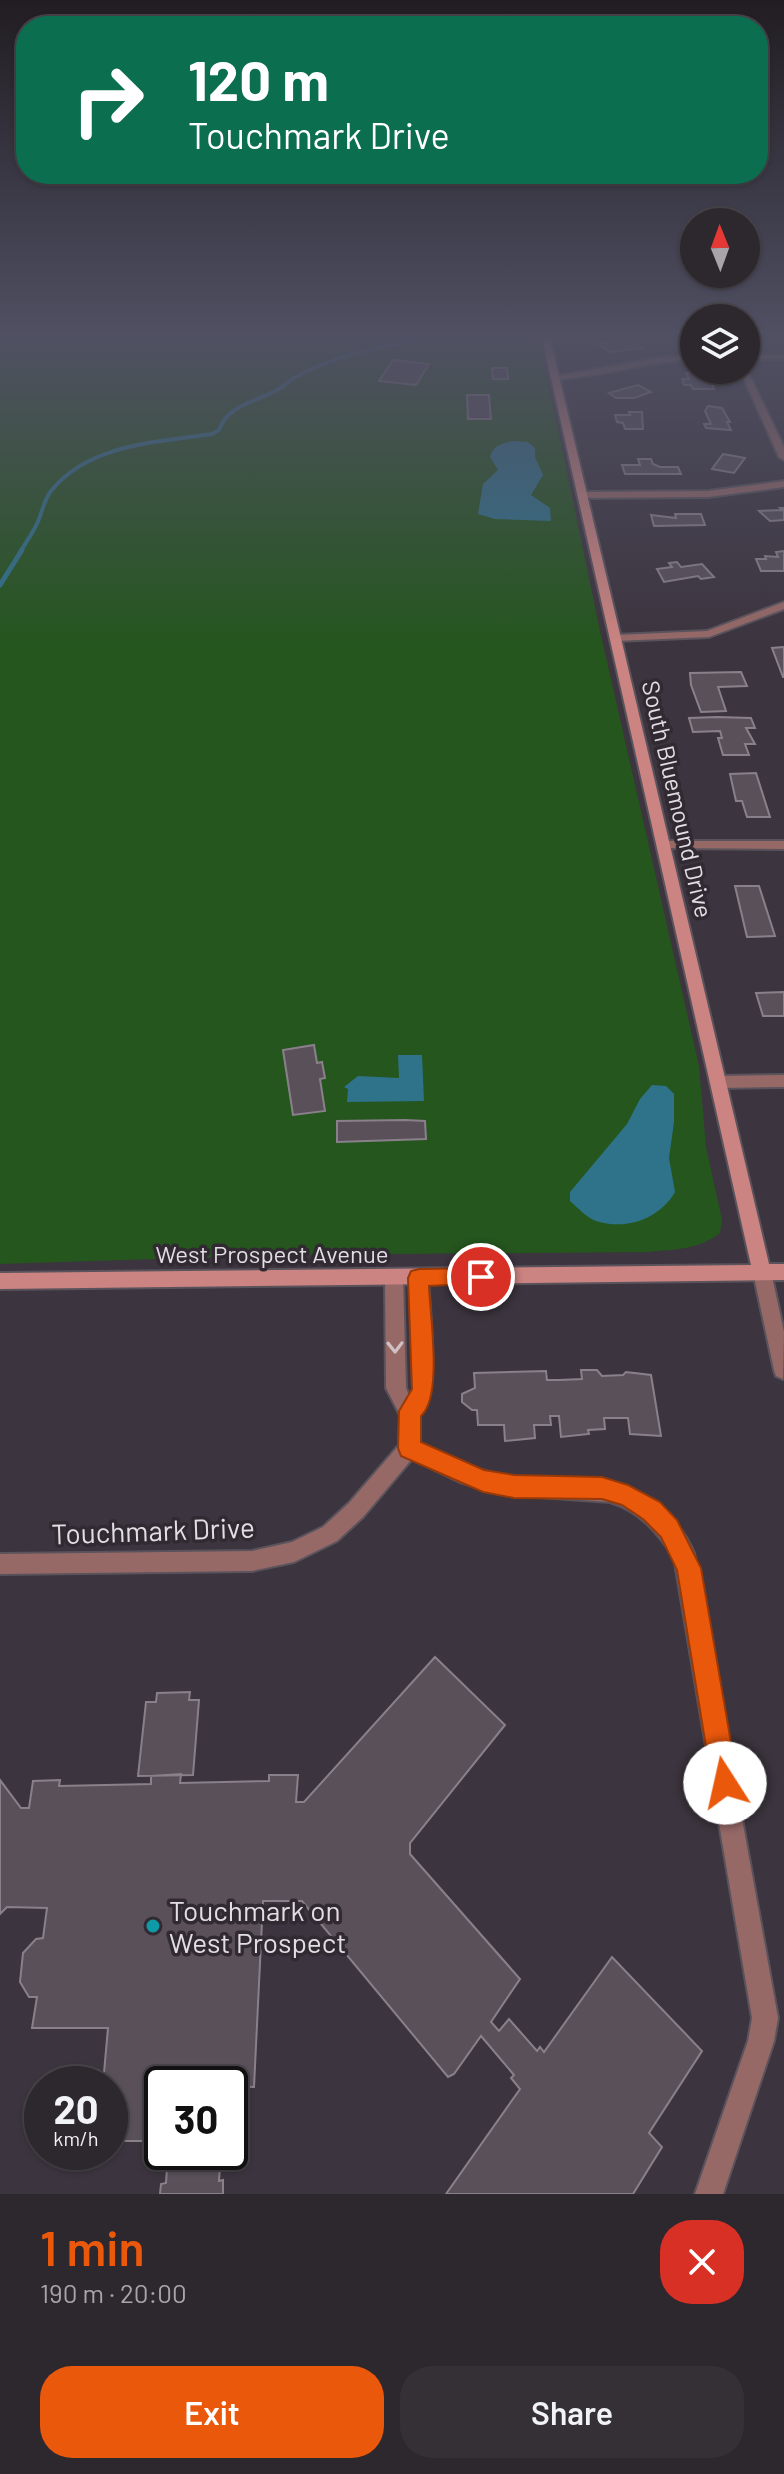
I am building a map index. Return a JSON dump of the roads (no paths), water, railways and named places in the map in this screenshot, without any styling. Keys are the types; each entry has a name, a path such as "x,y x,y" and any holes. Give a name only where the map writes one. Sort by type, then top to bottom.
{"main road":[{"name":"South Bluemound Drive","path":"570,440 762,1272"},
{"name":"West Prospect Avenue","path":"0,1281 784,1272"}],"street":[{"path":"582,495 708,494 784,484"},
{"path":"616,638 709,634 784,605"},
{"path":"664,845 784,845"},
{"path":"720,1082 784,1081"},
{"path":"762,1272 783,1370"},
{"path":"394,1278 396,1388 403,1405 410,1411"},
{"path":"419,1278 423,1389 417,1405 410,1411 409,1448 483,1481 514,1486 602,1488 628,1496 651,1510 669,1528 684,1553 765,2018 761,2041 709,2194"},
{"name":"Touchmark Drive","path":"0,1564 252,1561 294,1552 330,1534 356,1510 409,1448"}],"water":[{"path":"514,441 528,442 535,448 535,457 543,475 531,495 550,508 551,521 495,519 478,514 483,484 498,470 490,457 491,453 499,445"},
{"path":"398,1055 422,1055 424,1101 347,1102 348,1089 344,1087 358,1076 399,1078"},
{"path":"652,1085 666,1086 674,1094 669,1158 675,1192 661,1209 642,1220 608,1224 593,1220 570,1201 570,1192 627,1124 640,1099"}],"waterway":[{"path":"20,552 35,527 45,501 66,475 104,454 166,440"},
{"path":"0,585 22,550"}],"place":[{"name":"Touchmark on West Prospect","path":"153,1926"}]}
